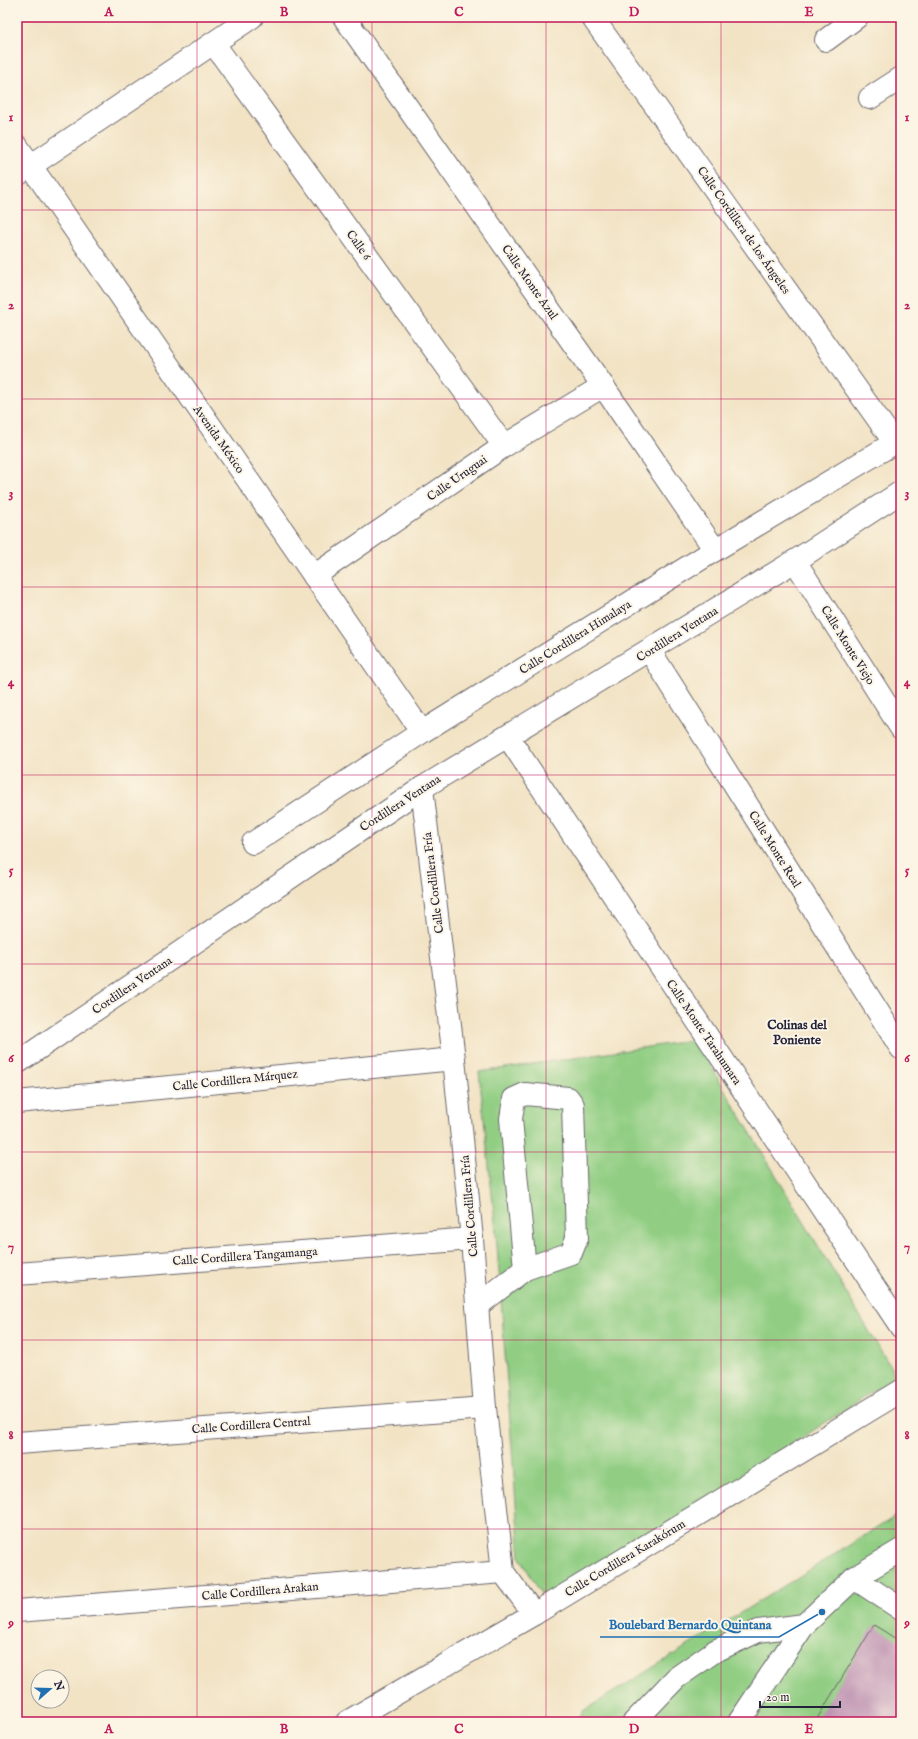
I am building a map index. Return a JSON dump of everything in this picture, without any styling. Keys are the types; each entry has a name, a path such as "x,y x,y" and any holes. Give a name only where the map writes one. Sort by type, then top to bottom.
{"street":[{"path":"24,171 252,17"},
{"name":"Calle Monte Azul","path":"344,17 604,386 714,550"},
{"name":"Calle Cordillera de los Ángeles","path":"592,17 898,441"},
{"path":"826,40 857,17"},
{"name":"Calle 6","path":"214,44 504,446"},
{"path":"870,98 901,78"},
{"name":"Avenida México","path":"17,146 24,171 314,576 422,732"},
{"name":"Calle Uruguai","path":"314,576 504,446 604,386"},
{"name":"Calle Cordillera Himalaya","path":"253,843 422,732 714,550 898,441"},
{"path":"795,561 901,492"},
{"name":"Cordillera Ventana","path":"17,1063 422,788 650,651 795,561"},
{"name":"Calle Monte Viejo","path":"795,561 901,728"},
{"name":"Calle Monte Real","path":"650,651 901,1048"},
{"name":"Calle Monte Tarahumara","path":"508,737 901,1327"},
{"name":"Calle Cordillera Fría","path":"422,788 454,1059 472,1239 485,1408 503,1572"},
{"name":"Calle Cordillera Márquez","path":"17,1102 454,1059"},
{"path":"477,1306 525,1269 571,1254 577,1238 573,1105 568,1098 525,1094 514,1099 511,1119 525,1269"},
{"name":"Calle Cordillera Tangamanga","path":"17,1274 472,1239"},
{"name":"Calle Cordillera Karakórum","path":"347,1722 534,1614 901,1390"},
{"name":"Calle Cordillera Central","path":"17,1443 485,1408"},
{"path":"739,1722 804,1625 854,1578 901,1550"},
{"path":"503,1572 534,1614"},
{"name":"Calle Cordillera Arakan","path":"17,1611 503,1572"},
{"path":"854,1578 901,1609"},
{"path":"634,1722 676,1678 715,1651 758,1630 804,1625"}],"green space":[{"path":"695,1040 896,1376 548,1605 520,1558 496,1232 479,1072"},
{"path":"901,1513 901,1722 578,1722 583,1711"}],"building":[{"path":"874,1625 901,1642 901,1722 815,1722"}],"place":[{"name":"Boulebard Bernardo Quintana","path":"822,1612"}],"district":[{"name":"Colinas del Poniente","path":"797,1032"}]}
